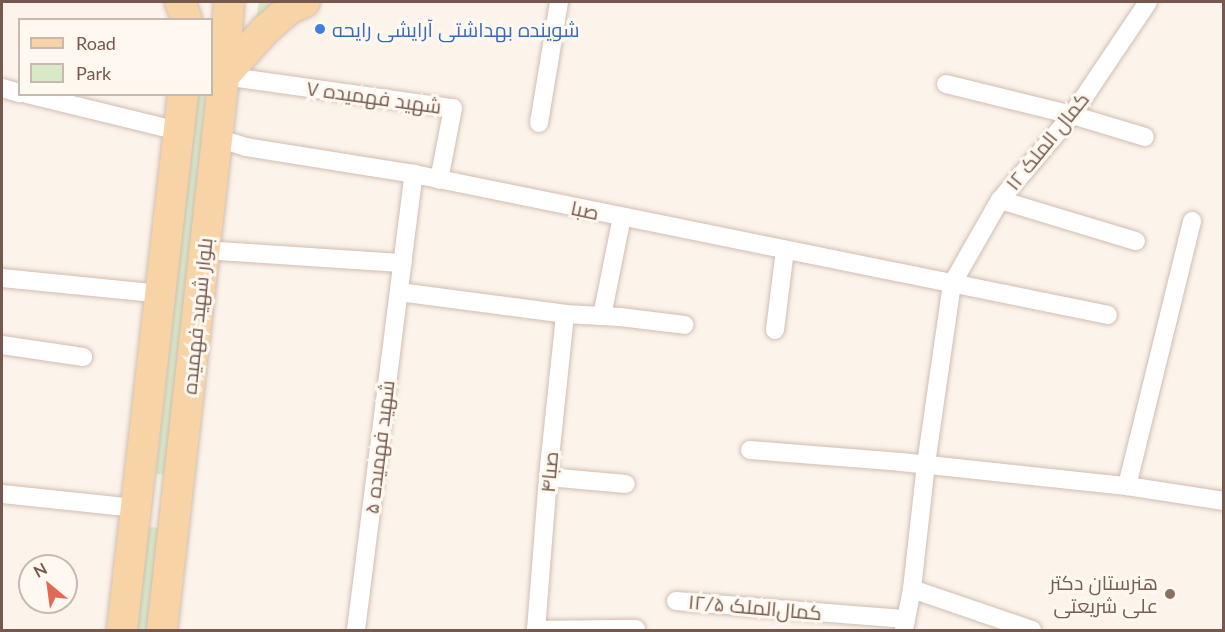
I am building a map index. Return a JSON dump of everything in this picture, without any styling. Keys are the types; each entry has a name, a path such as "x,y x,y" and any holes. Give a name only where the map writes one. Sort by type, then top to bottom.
{"main road":[{"path":"180,2 188,18"},
{"path":"189,18 193,2"},
{"name":"بلوار شهید فهمیده","path":"162,630 224,76 229,2"},
{"path":"224,76 265,30 290,9 305,2"},
{"name":"بلوار شهید فهمیده","path":"122,630 183,96"}],"street":[{"path":"539,123 559,2"},
{"name":"کمال الملک ۱۲","path":"952,284 1000,200 1072,115 1148,2"},
{"name":"شهید فهمیده ۷","path":"224,76 453,108 440,180"},
{"path":"946,84 1072,115 1145,137"},
{"path":"2,88 18,92"},
{"path":"35,96 179,131"},
{"name":"صبا","path":"217,138 246,147 414,174 1108,315"},
{"name":"شهید فهمیده ۵","path":"356,630 414,174"},
{"path":"1000,200 1136,241"},
{"path":"602,316 622,217"},
{"path":"1127,486 1192,221"},
{"path":"205,250 403,263"},
{"path":"775,330 785,250"},
{"path":"2,278 161,294"},
{"path":"905,625 912,589 952,284"},
{"path":"399,292 565,314 685,325"},
{"name":"صبا۴","path":"536,630 548,477 565,314"},
{"path":"2,345 83,357"},
{"path":"750,450 927,464 1127,486 1224,501"},
{"path":"548,477 626,484"},
{"path":"2,494 135,508"},
{"path":"912,589 1032,630"},
{"name":"کمال‌الملک ۱۲/۵","path":"676,601 905,625"},
{"path":"536,630 636,629"}],"green space":[{"path":"259,2 287,2 253,34"},
{"path":"197,96 206,96 167,475 156,474"},
{"path":"147,527 161,528 149,630 137,630"}],"place":[{"name":"شوینده بهداشتی آرایشی رایحه","path":"320,29"},
{"name":"هنرستان دکتر علی شریعتی","path":"1170,594"}]}
